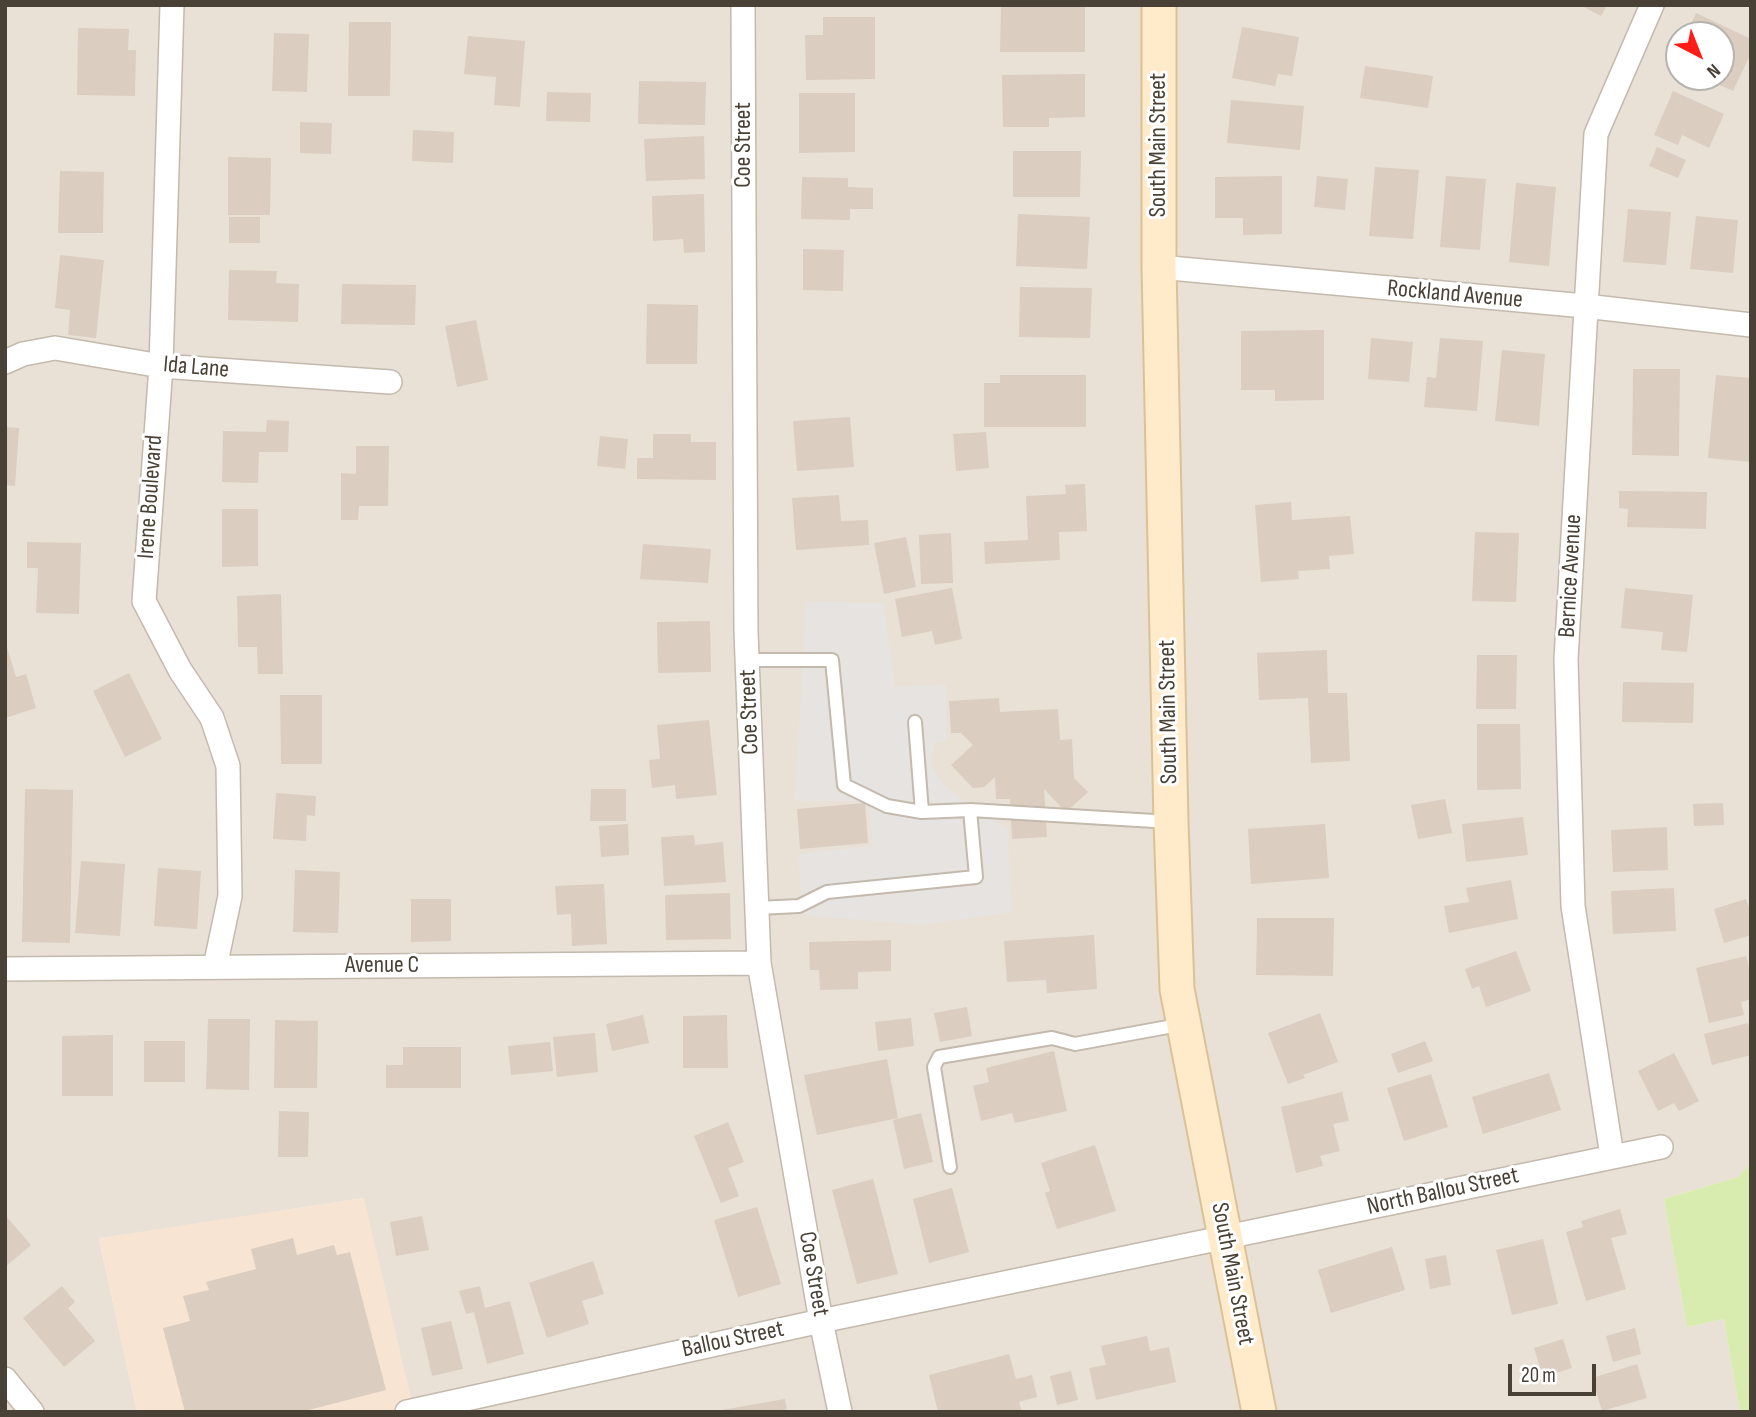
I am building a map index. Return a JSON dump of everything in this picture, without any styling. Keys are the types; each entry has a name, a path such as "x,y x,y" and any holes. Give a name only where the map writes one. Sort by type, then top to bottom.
{"main road":[{"name":"South Main Street","path":"1159,5 1159,267 1177,989 1259,1412"}],"street":[{"name":"Irene Boulevard","path":"172,5 161,366 144,601 180,670 212,718 228,766 230,896 215,967"},
{"name":"Coe Street","path":"743,5 747,660 759,963 821,1321 840,1412"},
{"name":"Bernice Avenue","path":"1612,1156 1573,906 1566,659 1596,134 1651,5"},
{"name":"Rockland Avenue","path":"1159,267 1585,306 1751,325"},
{"name":"Ida Lane","path":"5,362 23,354 55,348 161,366 390,382"},
{"name":"Avenue C","path":"5,969 759,963"},
{"name":"North Ballou Street","path":"1225,1237 1661,1147"},
{"name":"Ballou Street","path":"407,1412 821,1321 1225,1237"},
{"path":"5,1379 32,1412"}],"lane":[{"path":"747,660 832,660 844,785 887,806 922,812 970,810 1171,822"},
{"path":"915,722 922,812"},
{"path":"757,908 799,906 827,892 976,877 970,810"},
{"path":"950,1167 934,1066 939,1057 1052,1038 1075,1044 1184,1024"}],"shaded area":[{"path":"5,5 1751,5 1751,1163 1738,1177 1664,1199 1687,1327 1724,1319 1740,1412 414,1412 363,1198 99,1239 137,1412 5,1412"},
{"path":"806,602 883,603 895,687 946,684 947,740 934,744 931,764 941,782 960,798 1008,829 1011,912 922,925 803,915 798,854 872,846 869,801 795,801"},
{"path":"364,1198 414,1412 137,1412 99,1238"}],"green space":[{"path":"1751,1163 1751,1412 1740,1412 1724,1319 1687,1327 1664,1199 1738,1177"}],"building":[{"path":"1001,5 1085,5 1085,52 1000,52"},
{"path":"1580,5 1607,5 1601,16"},
{"path":"1696,13 1713,21 1692,21"},
{"path":"823,17 875,17 875,79 806,80 805,35 823,35"},
{"path":"349,22 391,22 390,96 348,96"},
{"path":"1242,27 1299,37 1292,76 1278,74 1275,86 1232,78"},
{"path":"78,28 129,29 128,50 136,50 135,96 77,95"},
{"path":"1735,31 1751,39 1751,53 1735,87"},
{"path":"274,33 309,34 307,92 272,91"},
{"path":"468,36 525,41 520,107 494,105 496,77 464,74"},
{"path":"1365,66 1433,76 1428,108 1360,98"},
{"path":"1085,74 1085,117 1049,118 1049,127 1003,127 1002,75"},
{"path":"639,81 706,82 705,125 638,124"},
{"path":"1673,91 1724,114 1709,148 1682,135 1678,145 1654,135"},
{"path":"547,92 591,93 590,122 546,121"},
{"path":"799,93 855,93 855,152 799,153"},
{"path":"1231,100 1304,106 1300,150 1227,143"},
{"path":"300,122 332,123 331,154 300,153"},
{"path":"413,130 454,132 453,163 412,161"},
{"path":"704,136 705,179 646,181 644,139"},
{"path":"1657,147 1686,160 1678,178 1649,166"},
{"path":"1013,151 1081,151 1080,197 1013,197"},
{"path":"228,157 271,158 270,215 228,215"},
{"path":"1375,167 1419,170 1413,239 1369,236"},
{"path":"60,171 104,172 103,233 58,233"},
{"path":"1282,176 1282,234 1243,235 1243,218 1215,218 1215,177"},
{"path":"1317,176 1348,179 1345,210 1314,207"},
{"path":"1446,176 1486,179 1480,250 1440,247"},
{"path":"802,177 848,178 848,187 873,188 873,209 850,209 850,220 801,219"},
{"path":"1516,183 1556,187 1549,266 1509,262"},
{"path":"704,194 705,252 684,253 683,239 653,241 652,196"},
{"path":"1628,209 1671,212 1666,265 1623,262"},
{"path":"1018,214 1090,217 1087,269 1016,266"},
{"path":"1696,216 1738,220 1733,273 1690,269"},
{"path":"229,217 260,217 260,243 229,243"},
{"path":"803,249 844,250 843,291 803,290"},
{"path":"60,255 104,260 96,338 68,335 70,310 55,308"},
{"path":"229,270 277,271 276,283 299,284 298,322 228,320"},
{"path":"342,284 416,285 415,325 341,324"},
{"path":"1020,287 1092,288 1090,338 1019,337"},
{"path":"647,304 698,305 697,364 646,364"},
{"path":"476,320 488,380 457,387 445,326"},
{"path":"1324,330 1324,400 1275,401 1275,390 1241,390 1241,331"},
{"path":"1371,338 1413,342 1409,382 1368,379"},
{"path":"1440,338 1483,341 1477,411 1424,407 1427,377 1436,378"},
{"path":"1502,350 1545,354 1539,426 1495,421"},
{"path":"1633,369 1680,369 1679,456 1632,455"},
{"path":"1000,375 1086,375 1086,427 984,427 984,383 1000,383"},
{"path":"1716,375 1751,378 1751,462 1708,458"},
{"path":"850,417 854,467 797,471 793,421"},
{"path":"267,420 289,421 288,452 259,452 258,483 222,482 223,431 266,432"},
{"path":"5,427 19,428 15,486 5,485"},
{"path":"986,432 989,468 956,471 953,434"},
{"path":"653,434 691,434 691,442 716,442 716,480 637,479 637,458 653,458"},
{"path":"600,436 628,439 625,469 597,466"},
{"path":"356,446 389,446 388,506 359,506 358,520 341,520 341,473 356,474"},
{"path":"1085,484 1087,531 1059,532 1060,560 985,564 984,542 1028,540 1026,496 1066,494 1065,485"},
{"path":"1619,491 1707,492 1706,529 1627,527 1628,509 1619,508"},
{"path":"839,495 841,521 868,520 869,545 796,550 792,498"},
{"path":"1291,502 1292,520 1350,516 1354,554 1329,556 1330,569 1298,571 1299,579 1261,582 1255,505"},
{"path":"222,509 258,509 258,566 222,567"},
{"path":"1475,532 1519,533 1516,602 1472,601"},
{"path":"951,533 953,583 921,584 919,535"},
{"path":"906,537 916,587 884,594 874,543"},
{"path":"27,542 81,543 79,614 36,613 38,568 27,568"},
{"path":"643,544 711,549 708,583 640,579"},
{"path":"952,588 962,639 935,645 932,631 902,637 895,599"},
{"path":"1625,588 1693,595 1687,652 1661,650 1663,632 1621,628"},
{"path":"281,594 283,674 258,674 257,647 238,647 237,596"},
{"path":"710,621 711,672 658,673 657,622"},
{"path":"6,644 16,677 26,674 36,708 5,718"},
{"path":"1327,650 1328,693 1347,693 1350,761 1311,763 1308,698 1259,700 1257,653"},
{"path":"1477,655 1517,655 1516,709 1476,709"},
{"path":"129,673 162,739 125,757 93,691"},
{"path":"1623,682 1694,683 1693,723 1622,722"},
{"path":"280,695 322,695 322,764 281,764"},
{"path":"999,698 1000,712 1058,709 1060,740 1072,739 1074,778 1088,792 1066,812 1044,789 1047,837 1012,839 1010,799 996,799 995,777 984,787 973,788 951,765 973,745 961,733 951,733 949,701"},
{"path":"709,720 717,795 676,799 675,785 652,788 649,760 660,759 657,725"},
{"path":"1477,724 1520,724 1521,789 1477,790"},
{"path":"25,789 73,790 70,943 22,942"},
{"path":"591,789 626,789 626,821 590,821"},
{"path":"276,793 316,796 315,816 307,815 306,841 273,839"},
{"path":"1445,799 1452,833 1418,839 1411,805"},
{"path":"865,803 868,843 800,849 797,809"},
{"path":"1723,803 1724,825 1694,826 1693,804"},
{"path":"1523,817 1528,855 1466,862 1462,824"},
{"path":"628,824 629,855 601,857 599,826"},
{"path":"1325,824 1329,878 1251,884 1248,829"},
{"path":"1667,827 1668,870 1613,872 1611,830"},
{"path":"694,835 695,845 723,842 726,882 664,886 661,837"},
{"path":"81,861 125,864 120,936 75,933"},
{"path":"158,868 201,871 197,929 154,926"},
{"path":"295,870 340,872 338,933 293,932"},
{"path":"1511,880 1518,919 1449,933 1444,906 1469,902 1466,888"},
{"path":"604,884 607,944 572,946 571,914 557,915 555,886"},
{"path":"1674,888 1676,931 1613,934 1611,891"},
{"path":"730,893 731,939 666,940 665,895"},
{"path":"411,899 451,899 451,941 411,942"},
{"path":"1746,899 1751,913 1751,935 1724,943 1714,909"},
{"path":"1257,918 1334,918 1333,976 1256,975"},
{"path":"1094,935 1097,989 1047,993 1046,980 1007,982 1004,941"},
{"path":"891,940 891,971 858,972 858,989 820,990 819,970 810,970 809,942"},
{"path":"1516,951 1531,991 1486,1007 1479,986 1472,989 1465,969"},
{"path":"1746,956 1751,976 1751,999 1741,1002 1744,1015 1709,1023 1696,968"},
{"path":"967,1007 972,1036 940,1042 934,1013"},
{"path":"1320,1013 1338,1062 1303,1075 1305,1078 1288,1084 1268,1033"},
{"path":"643,1015 649,1043 612,1051 606,1024"},
{"path":"727,1015 728,1068 683,1068 683,1016"},
{"path":"911,1018 914,1046 878,1051 875,1022"},
{"path":"208,1019 250,1019 249,1090 206,1089"},
{"path":"275,1020 318,1021 317,1088 274,1088"},
{"path":"1748,1023 1751,1055 1712,1065 1704,1034"},
{"path":"595,1033 598,1072 557,1077 553,1037"},
{"path":"113,1035 113,1096 62,1096 62,1036"},
{"path":"144,1041 185,1041 185,1082 144,1082"},
{"path":"1425,1041 1433,1061 1398,1073 1391,1054"},
{"path":"550,1042 553,1071 511,1075 508,1046"},
{"path":"403,1047 461,1047 461,1088 386,1088 386,1065 403,1065"},
{"path":"1054,1051 1067,1111 1015,1123 1012,1113 981,1121 973,1086 989,1082 986,1068"},
{"path":"1674,1053 1699,1101 1679,1111 1674,1103 1658,1111 1638,1071"},
{"path":"887,1059 898,1118 817,1135 804,1075"},
{"path":"1549,1073 1561,1110 1483,1134 1472,1097"},
{"path":"1431,1074 1448,1127 1404,1141 1387,1088"},
{"path":"1342,1092 1349,1121 1333,1124 1340,1151 1320,1156 1323,1166 1296,1173 1281,1107"},
{"path":"279,1111 309,1112 308,1157 278,1157"},
{"path":"921,1113 933,1162 904,1169 893,1120"},
{"path":"728,1122 744,1162 728,1168 739,1196 721,1203 694,1136"},
{"path":"1095,1145 1116,1211 1057,1229 1045,1193 1050,1191 1041,1163"},
{"path":"873,1179 898,1274 857,1284 832,1190"},
{"path":"952,1188 969,1252 929,1263 913,1199"},
{"path":"757,1207 781,1284 738,1297 714,1220"},
{"path":"1620,1209 1627,1234 1611,1238 1626,1289 1586,1301 1566,1232 1583,1227 1581,1221"},
{"path":"5,1215 31,1245 5,1267"},
{"path":"422,1216 429,1250 396,1256 390,1222"},
{"path":"293,1238 297,1255 334,1245 337,1255 350,1252 386,1390 301,1412 185,1412 163,1328 190,1321 183,1296 209,1290 206,1282 256,1269 251,1249"},
{"path":"1543,1239 1558,1304 1512,1315 1496,1250"},
{"path":"1392,1247 1405,1290 1331,1313 1318,1270"},
{"path":"1446,1255 1451,1285 1430,1289 1425,1259"},
{"path":"593,1261 604,1294 582,1301 589,1324 547,1338 529,1283"},
{"path":"62,1286 75,1302 68,1308 95,1341 64,1367 23,1318"},
{"path":"480,1286 485,1308 510,1301 524,1354 487,1364 474,1312 466,1314 459,1291"},
{"path":"451,1321 463,1369 432,1376 421,1328"},
{"path":"1635,1328 1641,1354 1613,1362 1606,1336"},
{"path":"1147,1336 1150,1351 1169,1347 1176,1382 1096,1400 1089,1368 1106,1365 1101,1346"},
{"path":"1563,1339 1572,1368 1543,1377 1534,1348"},
{"path":"1009,1354 1016,1379 1032,1375 1037,1397 1019,1402 1022,1412 938,1412 929,1375"},
{"path":"1637,1364 1647,1398 1602,1411 1592,1378"},
{"path":"1071,1371 1078,1400 1057,1405 1050,1376"},
{"path":"785,1399 787,1412 722,1412 722,1410"}]}
